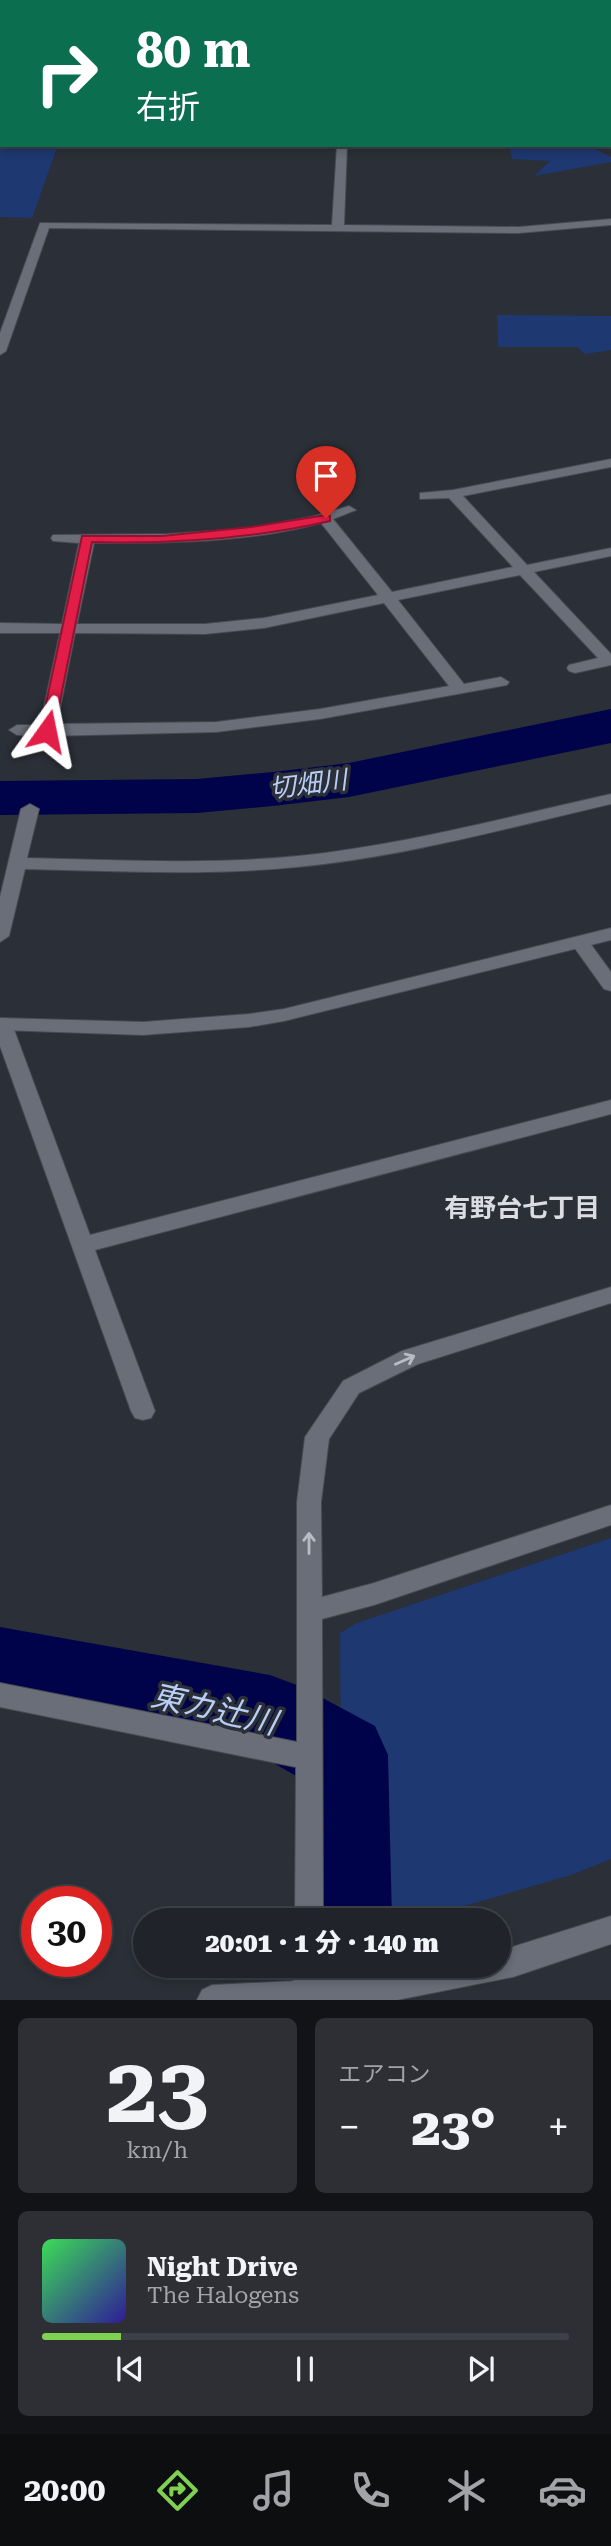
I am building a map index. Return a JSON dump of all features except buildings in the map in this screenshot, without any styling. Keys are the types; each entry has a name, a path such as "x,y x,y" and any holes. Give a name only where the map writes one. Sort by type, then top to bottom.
{"street":[{"path":"338,228 342,147"},
{"path":"0,351 44,225 519,230 611,222"},
{"path":"425,496 453,494 611,463"},
{"path":"453,494 609,660"},
{"path":"58,538 162,540 251,531 326,518 349,510"},
{"path":"326,518 460,689"},
{"path":"47,731 87,538"},
{"path":"0,628 205,629 264,623 611,552"},
{"path":"575,668 609,660"},
{"path":"17,730 216,727 320,714 501,682"},
{"path":"19,863 223,867 336,858 611,799"},
{"path":"0,936 30,809"},
{"path":"143,1411 1,1024 153,1029 240,1023 284,1015 611,934"},
{"path":"579,943 611,985"},
{"path":"82,1245 611,1107"},
{"path":"309,1908 309,1502 317,1437 351,1387 410,1357 611,1295"},
{"path":"310,1611 374,1594 611,1515"},
{"path":"0,1695 310,1757"},
{"path":"212,2000 308,1999 383,1994 509,1964 611,1930"},
{"path":"308,1999 309,1978"}],"shaded area":[{"path":"0,147 57,147 32,218 0,217"},
{"path":"509,147 591,147 611,157 611,162 534,176 550,161 512,159"},
{"path":"497,315 611,316 611,350 585,354 577,347 498,347"},
{"path":"611,1538 611,1859 571,1875 457,1908 342,1908 340,1633 357,1623"}],"waterway":[{"name":"切畑川","path":"0,798 197,796 273,789 349,780 611,726"},
{"name":"東カ辻川","path":"0,1666 270,1715 343,1755 344,1908"}],"district":[{"name":"有野台七丁目","path":"522,1208"}],"route":[{"path":"47,731 87,538 162,540 251,531 326,518"}]}
